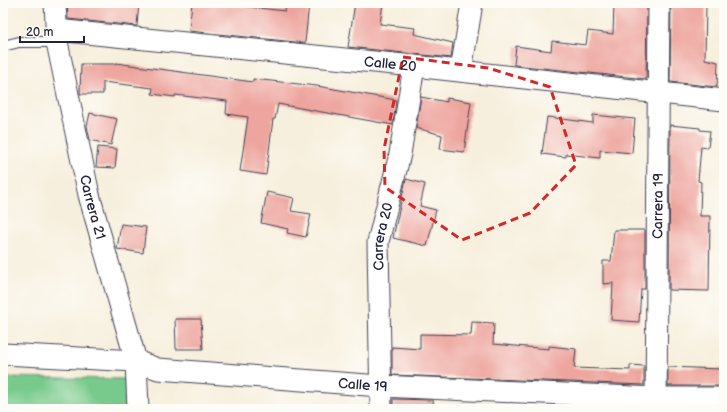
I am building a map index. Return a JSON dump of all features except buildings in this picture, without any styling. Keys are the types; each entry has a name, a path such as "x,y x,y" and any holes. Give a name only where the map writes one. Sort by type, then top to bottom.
{"street":[{"name":"Carrera 21","path":"56,3 57,36 89,196 136,361 138,409"},
{"path":"461,72 472,3"},
{"name":"Carrera 19","path":"656,404 658,3"},
{"name":"Calle 20","path":"57,36 414,66 724,100"},
{"name":"Carrera 20","path":"380,409 378,242 400,154 414,66"},
{"name":"Calle 19","path":"3,354 136,361 158,369 380,386 656,404 724,398"}],"lane":[{"path":"3,46 57,36"}],"highlighted area":[{"path":"403,57 488,68 550,87 576,165 530,213 462,240 385,187 384,149"}],"green space":[{"path":"3,377 127,379 126,409 3,409"}]}
